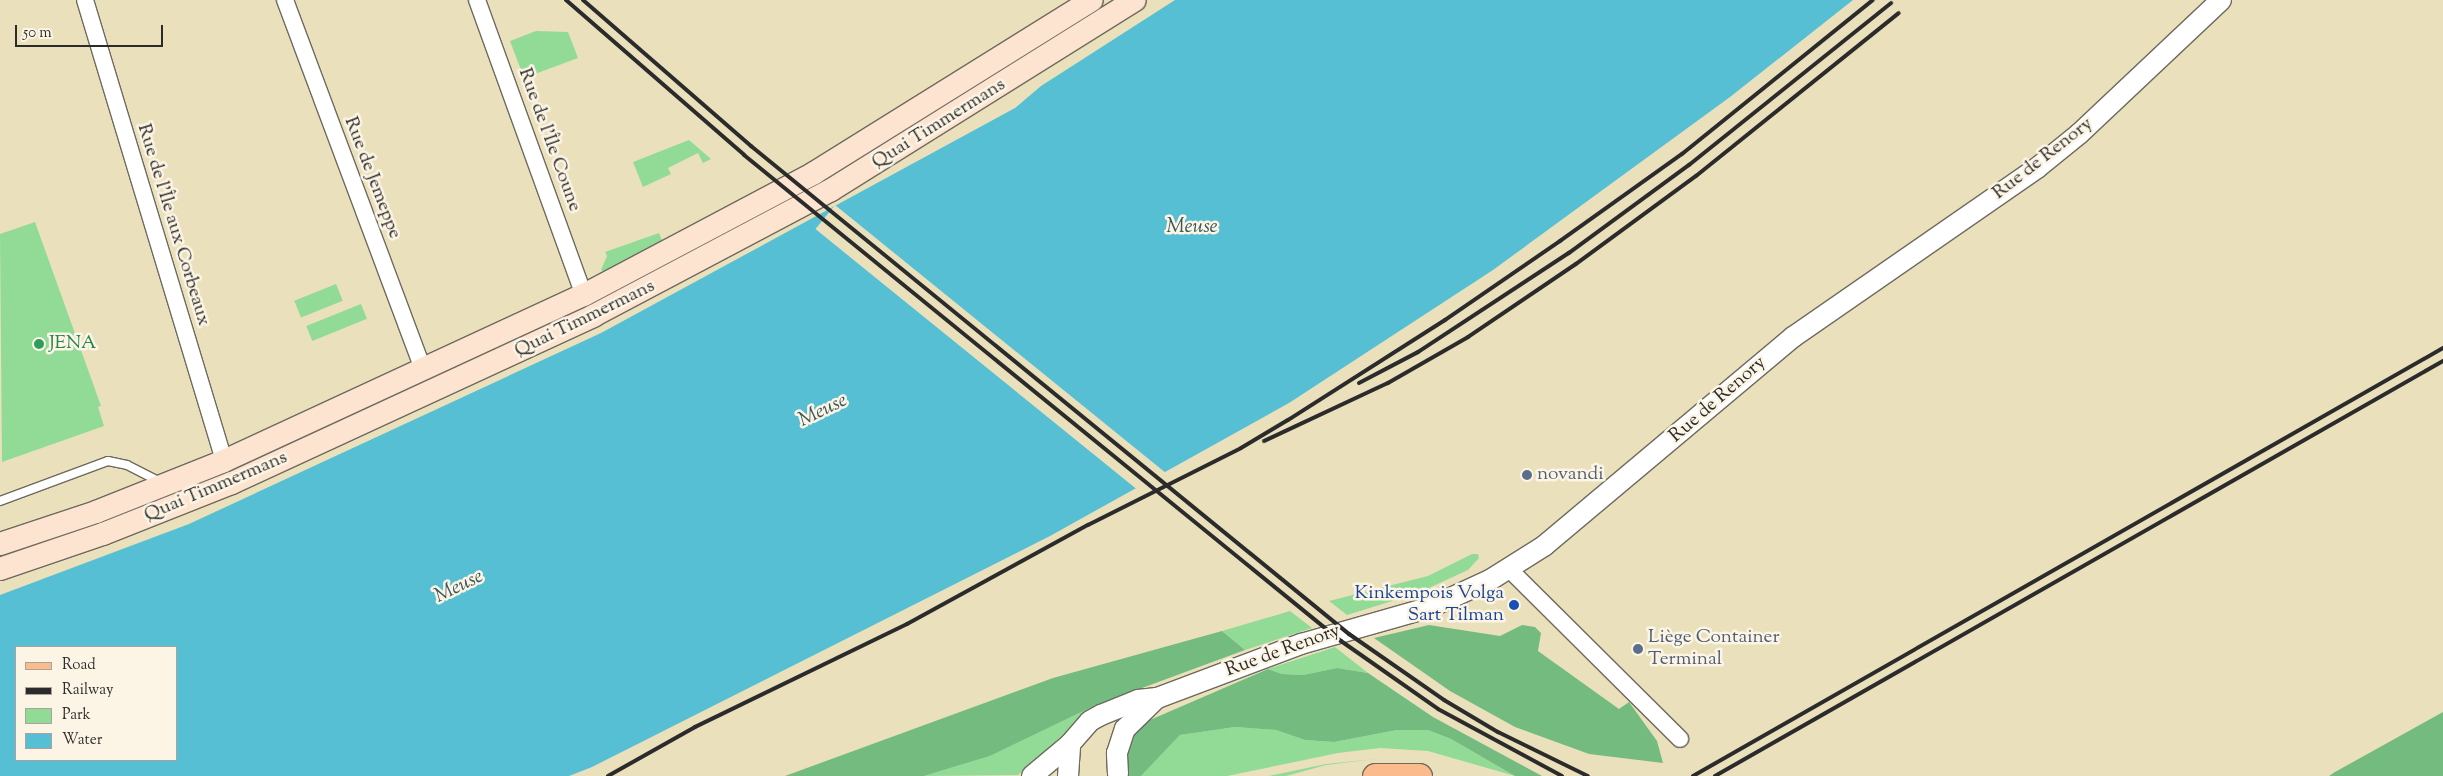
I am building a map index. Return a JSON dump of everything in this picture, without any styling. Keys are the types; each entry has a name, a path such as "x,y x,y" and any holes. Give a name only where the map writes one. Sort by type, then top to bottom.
{"main road":[{"name":"Quai Timmermans","path":"0,544 96,512 224,461 584,295 814,173 1092,0"},
{"name":"Quai Timmermans","path":"0,569 103,534 232,483 593,316 831,190 1135,0"},
{"path":"1375,776 1418,776"}],"street":[{"name":"Rue de l'Île aux Corbeaux","path":"85,0 224,461"},
{"name":"Rue de Jemeppe","path":"285,0 423,370"},
{"name":"Rue de l'Île Coune","path":"477,0 584,295"},
{"name":"Rue de Renory","path":"1032,776 1070,744 1090,721 1101,715 1138,700 1157,698 1300,644 1431,606 1472,590 1508,569 1574,524 1792,337 2052,156 2221,0"},
{"path":"1508,569 1680,740"},
{"name":"Rue de Renory","path":"1118,775 1117,752 1120,739 1134,719 1157,698"},
{"path":"1068,776 1070,744"}],"lane":[{"path":"0,501 108,461 127,465 165,484"}],"green space":[{"path":"536,31 568,32 578,58 524,78 510,41"},
{"path":"689,140 711,159 703,163 698,153 668,168 671,174 643,187 633,162"},
{"name":"JENA","path":"35,222 101,406 98,407 104,426 2,462 0,234"},
{"path":"659,233 663,243 604,272 601,270 607,256 605,252"},
{"path":"336,284 343,301 301,318 294,301"},
{"path":"361,304 367,319 312,341 306,326"},
{"path":"1472,554 1478,554 1479,558 1468,570 1418,593 1347,615 1329,601 1428,576"},
{"path":"1290,611 1312,628 1245,650 1222,631"},
{"path":"1429,625 1500,636 1522,625 1535,627 1541,633 1538,651 1619,709 1629,702 1657,741 1663,763 1589,754 1515,727 1450,691 1374,638"},
{"path":"1222,631 1245,650 1096,705 990,756 924,776 785,776 1053,678"},
{"path":"1335,647 1368,673 1337,668 1303,675 1282,674 1268,669"},
{"path":"1337,668 1368,673 1433,717 1542,776 1515,776 1451,739 1428,730 1397,730 1334,742 1305,740 1276,730 1235,727 1180,735 1141,776 1123,776 1123,742 1136,726 1268,669 1282,674 1303,675"},
{"path":"1096,705 1018,775 924,776 990,756"},
{"path":"2443,712 2443,776 2329,776 2335,772"},
{"path":"1235,727 1276,730 1305,740 1334,742 1397,730 1428,730 1451,739 1515,776 1428,751 1380,748 1338,753 1227,776 1141,776 1180,735"},
{"path":"1375,759 1326,765 1286,776 1269,776 1326,764"}],"water":[{"name":"Meuse","path":"1175,0 1853,0 1730,97 1493,270 1289,403 1050,536 592,767 569,776 0,776 0,595 189,524 601,333 1015,108 1041,86"}],"pier":[{"path":"835,205 1165,472 1146,497 815,229"}],"railway":[{"path":"566,0 744,155 1341,641 1438,709 1562,776"},
{"path":"583,0 751,146 1349,634 1444,700 1498,732 1588,776"},
{"path":"608,776 695,727 907,624 1088,525 1241,448 1288,420 1445,320 1682,154 1873,0"},
{"path":"1359,383 1418,352 1569,253 1689,165 1891,3"},
{"path":"1264,441 1388,383 1468,337 1576,264 1696,176 1899,13"},
{"path":"1693,776 2443,348"},
{"path":"1715,776 2443,361"}],"place":[{"name":"JENA","path":"39,344"},
{"name":"novandi","path":"1527,475"},
{"name":"Kinkempois Volga Sart Tilman","path":"1514,605"},
{"name":"Liège Container Terminal","path":"1638,649"}]}
